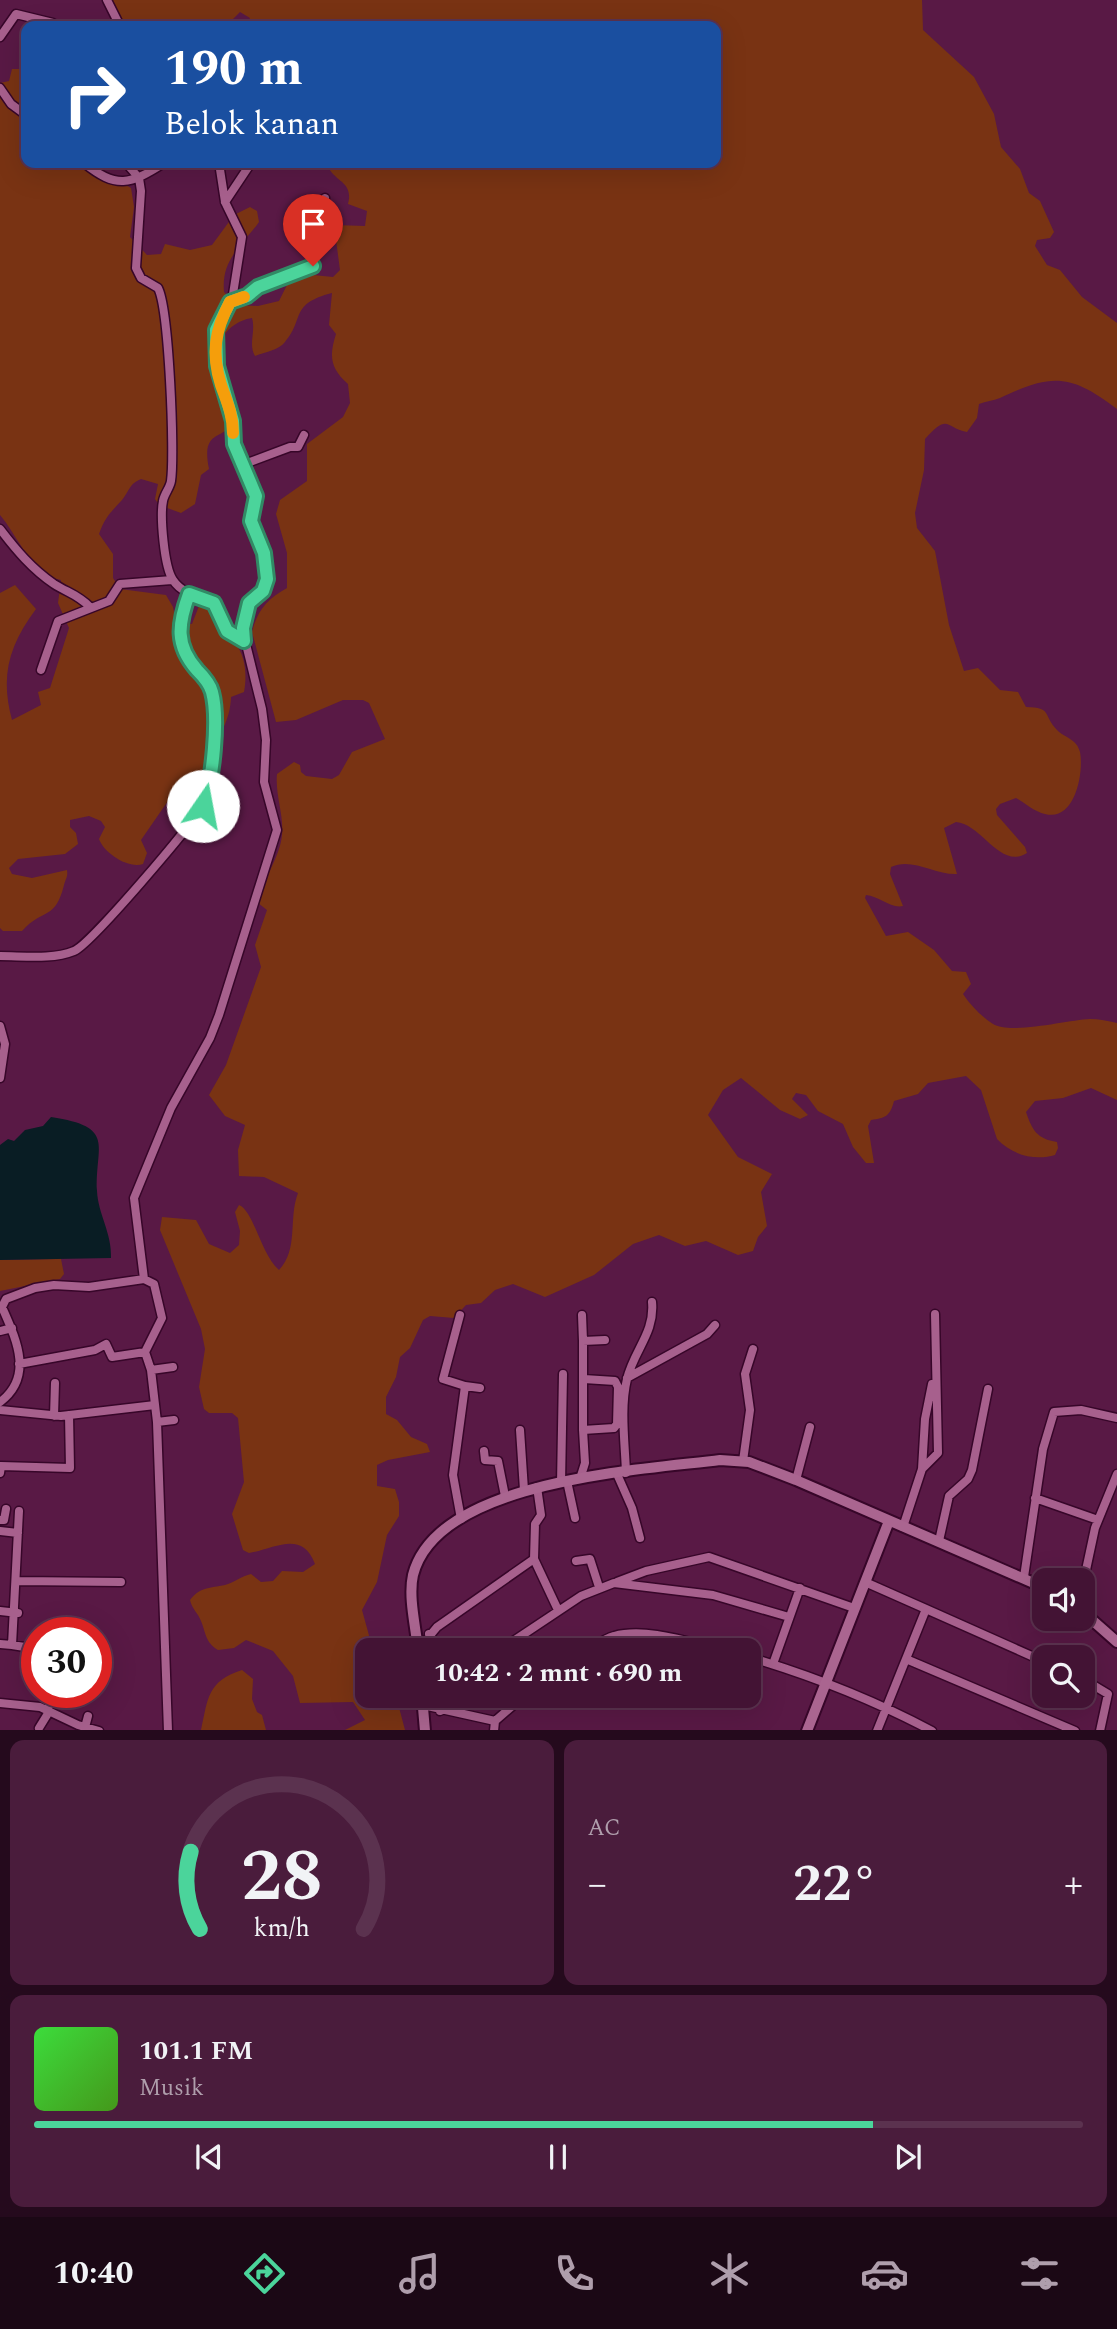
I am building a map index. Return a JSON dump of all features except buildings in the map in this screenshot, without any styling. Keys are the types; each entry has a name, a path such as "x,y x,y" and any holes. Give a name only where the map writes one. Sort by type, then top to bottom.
{"main road":[{"path":"417,1638 413,1575 434,1541 461,1519 505,1496 537,1487 720,1460 743,1461 796,1480 1032,1581"},
{"path":"807,1730 889,1521"},
{"path":"1095,1623 1117,1642"},
{"path":"423,1708 425,1730"}],"street":[{"path":"107,0 118,21"},
{"path":"0,37 16,14 45,21"},
{"path":"0,88 11,104 21,112"},
{"path":"91,168 109,182 139,178 156,168"},
{"path":"130,168 139,178 136,268 141,278 158,288 164,309 171,482 162,510 164,548 172,580 189,594 214,603 227,631 244,641"},
{"path":"144,1279 134,1198 171,1108 215,1027 277,830 264,782 266,740 262,709 243,628 249,603 263,591 267,579 264,553 251,521 256,496 234,444 233,421 217,366 216,330 230,302 242,237 225,202 220,168"},
{"path":"225,202 248,168"},
{"path":"230,302 247,296 258,287 313,266 313,238 325,198"},
{"path":"242,465 290,447 298,447 304,435"},
{"path":"0,529 39,573 61,589 75,592 90,607"},
{"path":"41,670 56,624 109,601 120,584 172,580"},
{"path":"0,957 47,956 69,953 82,947 140,884 203,806 208,790 215,709 210,686 186,657 181,645 181,619 189,594"},
{"path":"0,1026 0,1078"},
{"path":"0,1402 12,1388 19,1364 20,1349 2,1307 10,1296 54,1285 89,1287 144,1279 154,1284 162,1318 145,1352 151,1370 157,1422 168,1730"},
{"path":"640,1538 622,1473 628,1378 652,1326 652,1302"},
{"path":"922,1469 938,1453 934,1371 935,1314"},
{"path":"460,1315 443,1379 469,1383 480,1388"},
{"path":"580,1479 585,1463 582,1315"},
{"path":"628,1378 707,1334 715,1325"},
{"path":"0,1331 12,1328"},
{"path":"583,1341 605,1340"},
{"path":"19,1364 95,1350 106,1344 112,1357 145,1352"},
{"path":"743,1461 750,1410 745,1374 752,1349"},
{"path":"151,1370 173,1367"},
{"path":"903,1527 922,1469 925,1419 934,1371"},
{"path":"563,1374 564,1482 575,1518"},
{"path":"583,1430 614,1428 617,1424 618,1387 615,1381 584,1379"},
{"path":"54,1416 55,1383"},
{"path":"461,1519 453,1475 469,1383"},
{"path":"939,1541 949,1496 968,1479 972,1469 988,1389"},
{"path":"0,1410 54,1416 155,1405"},
{"path":"1024,1577 1043,1449 1054,1412 1080,1410 1117,1418"},
{"path":"0,1473 1,1466 70,1468 69,1415"},
{"path":"157,1422 174,1420"},
{"path":"796,1480 810,1427"},
{"path":"520,1430 524,1490"},
{"path":"484,1451 485,1460 498,1461 505,1496"},
{"path":"1087,1568 1098,1520 1117,1474"},
{"path":"537,1487 541,1515 535,1524 534,1559 558,1610"},
{"path":"1035,1498 1098,1520"},
{"path":"0,1520 5,1520 6,1509"},
{"path":"12,1645 16,1613 19,1511"},
{"path":"0,1531 18,1533"},
{"path":"517,1638 558,1610 599,1587 646,1571 709,1558 854,1608"},
{"path":"426,1638 534,1559"},
{"path":"576,1561 590,1559 599,1587"},
{"path":"646,1571 647,1586"},
{"path":"16,1581 121,1583"},
{"path":"865,1582 1032,1656"},
{"path":"614,1583 713,1595 789,1617"},
{"path":"773,1664 800,1588"},
{"path":"877,1730 926,1609"},
{"path":"0,1611 16,1613"},
{"path":"429,1634 430,1638"},
{"path":"611,1638 627,1634 671,1638"},
{"path":"0,1644 21,1646"},
{"path":"906,1659 1073,1730"},
{"path":"761,1660 827,1681 886,1706 930,1730"},
{"path":"1095,1686 1108,1693 1100,1730"},
{"path":"0,1703 48,1709 84,1729 88,1716"},
{"path":"435,1708 495,1721"},
{"path":"494,1730 495,1721 510,1708"},
{"path":"39,1728 48,1709"}],"shaded area":[{"path":"112,0 922,0 923,30 974,77 994,114 1001,147 1020,169 1029,193 1040,201 1054,232 1050,238 1037,240 1035,246 1047,265 1060,270 1082,297 1117,323 1117,409 1087,389 1061,381 1034,384 979,404 977,418 967,432 943,424 925,439 924,470 915,513 917,528 935,551 949,625 964,671 978,668 1000,690 1018,692 1026,707 1044,710 1057,730 1074,741 1081,761 1075,794 1064,811 1055,814 1041,813 1016,798 1000,804 996,809 997,815 1025,847 1027,853 1017,857 1008,856 974,830 956,822 944,828 957,874 899,864 891,867 890,874 903,906 894,906 871,896 866,895 865,898 886,936 908,932 934,950 952,971 966,972 971,984 963,994 984,1018 993,1024 1026,1028 1090,1019 1117,1023 1117,1100 1091,1088 1063,1098 1035,1101 1026,1112 1031,1124 1040,1136 1057,1142 1058,1148 1055,1155 1032,1157 1017,1153 997,1139 981,1090 966,1076 928,1083 918,1094 894,1101 887,1115 871,1120 868,1126 874,1163 866,1163 853,1147 843,1124 818,1111 806,1095 796,1093 792,1099 808,1115 800,1119 780,1110 741,1078 723,1090 708,1115 738,1157 772,1174 761,1192 767,1226 758,1237 753,1251 738,1255 706,1241 685,1246 659,1235 633,1244 594,1275 545,1297 513,1284 495,1290 481,1303 466,1305 454,1318 430,1316 423,1320 410,1348 400,1357 396,1377 386,1397 386,1414 397,1420 411,1437 427,1444 430,1452 388,1460 377,1465 377,1486 395,1489 399,1516 387,1535 377,1582 362,1610 370,1638 355,1638 355,1705 353,1702 300,1703 293,1676 273,1651 246,1640 234,1648 218,1650 206,1637 200,1618 192,1606 190,1600 198,1593 244,1576 251,1574 261,1582 273,1581 282,1571 303,1572 315,1564 303,1547 295,1544 277,1545 249,1553 243,1550 232,1514 244,1482 238,1418 232,1413 209,1413 204,1409 199,1387 205,1349 201,1329 160,1230 162,1217 196,1220 209,1244 230,1253 239,1245 240,1231 235,1212 239,1205 249,1216 267,1254 279,1270 285,1262 291,1243 298,1193 264,1177 239,1176 238,1150 245,1125 225,1116 209,1095 226,1065 261,967 255,945 267,910 258,903 282,835 277,774 294,762 300,765 301,772 306,776 332,779 339,775 352,752 385,739 369,703 363,700 343,700 296,720 276,722 252,632 264,606 287,588 287,553 276,514 280,500 307,481 307,444 343,417 350,403 348,384 334,367 332,355 336,334 329,325 332,293 309,302 285,342 272,350 255,356 252,347 252,318 237,323 228,330 220,344 236,416 232,425 211,440 208,446 209,469 201,475 195,504 181,513 159,505 155,499 158,484 141,479 132,485 109,515 99,534 113,554 113,578 120,589 166,595 173,607 176,622 192,624 199,606 204,606 212,613 219,631 235,643 241,654 245,673 244,692 231,697 217,746 212,791 195,796 181,791 170,798 141,840 147,853 143,864 124,862 106,850 99,839 105,827 101,821 89,816 70,820 70,827 76,833 78,844 65,854 18,859 9,868 12,874 32,878 67,870 67,878 57,904 22,931 3,931 0,928 0,593 15,585 36,609 19,635 9,662 7,689 12,720 41,705 38,692 50,688 69,628 58,603 61,580 51,577 34,563 0,515 0,83 9,81 12,69 21,69 21,168 100,168 131,188 134,207 130,237 147,255 161,254 165,244 190,250 212,245 234,215 250,207 257,211 259,222 229,262 224,292 237,305 258,306 279,301 287,285 303,274 333,277 340,270 334,225 365,226 367,211 348,204 346,186 329,168 721,168 721,21 249,21 250,18 240,12 231,21 122,21"},
{"path":"61,1259 64,1274 60,1279 0,1291 0,1260"},
{"path":"242,1670 253,1679 252,1699 257,1712 262,1715 266,1730 201,1730 208,1700 215,1686 230,1674"},
{"path":"357,1708 399,1708 405,1730 345,1730 365,1720"}],"water":[{"path":"51,1117 86,1126 98,1140 97,1191 111,1258 0,1260 0,1145 8,1139 14,1141 25,1130 43,1126"}],"slow traffic":[{"path":"233,433 230,408 218,374 216,332 230,302 244,297"}],"route":[{"path":"203,806 208,790 215,709 210,686 186,657 181,645 179,638 184,609 189,594 214,603 227,631 244,641 243,628 249,603 263,591 267,579 264,553 251,521 256,496 236,451 230,408 218,374 216,330 230,302 247,296 258,287 313,266"}]}
